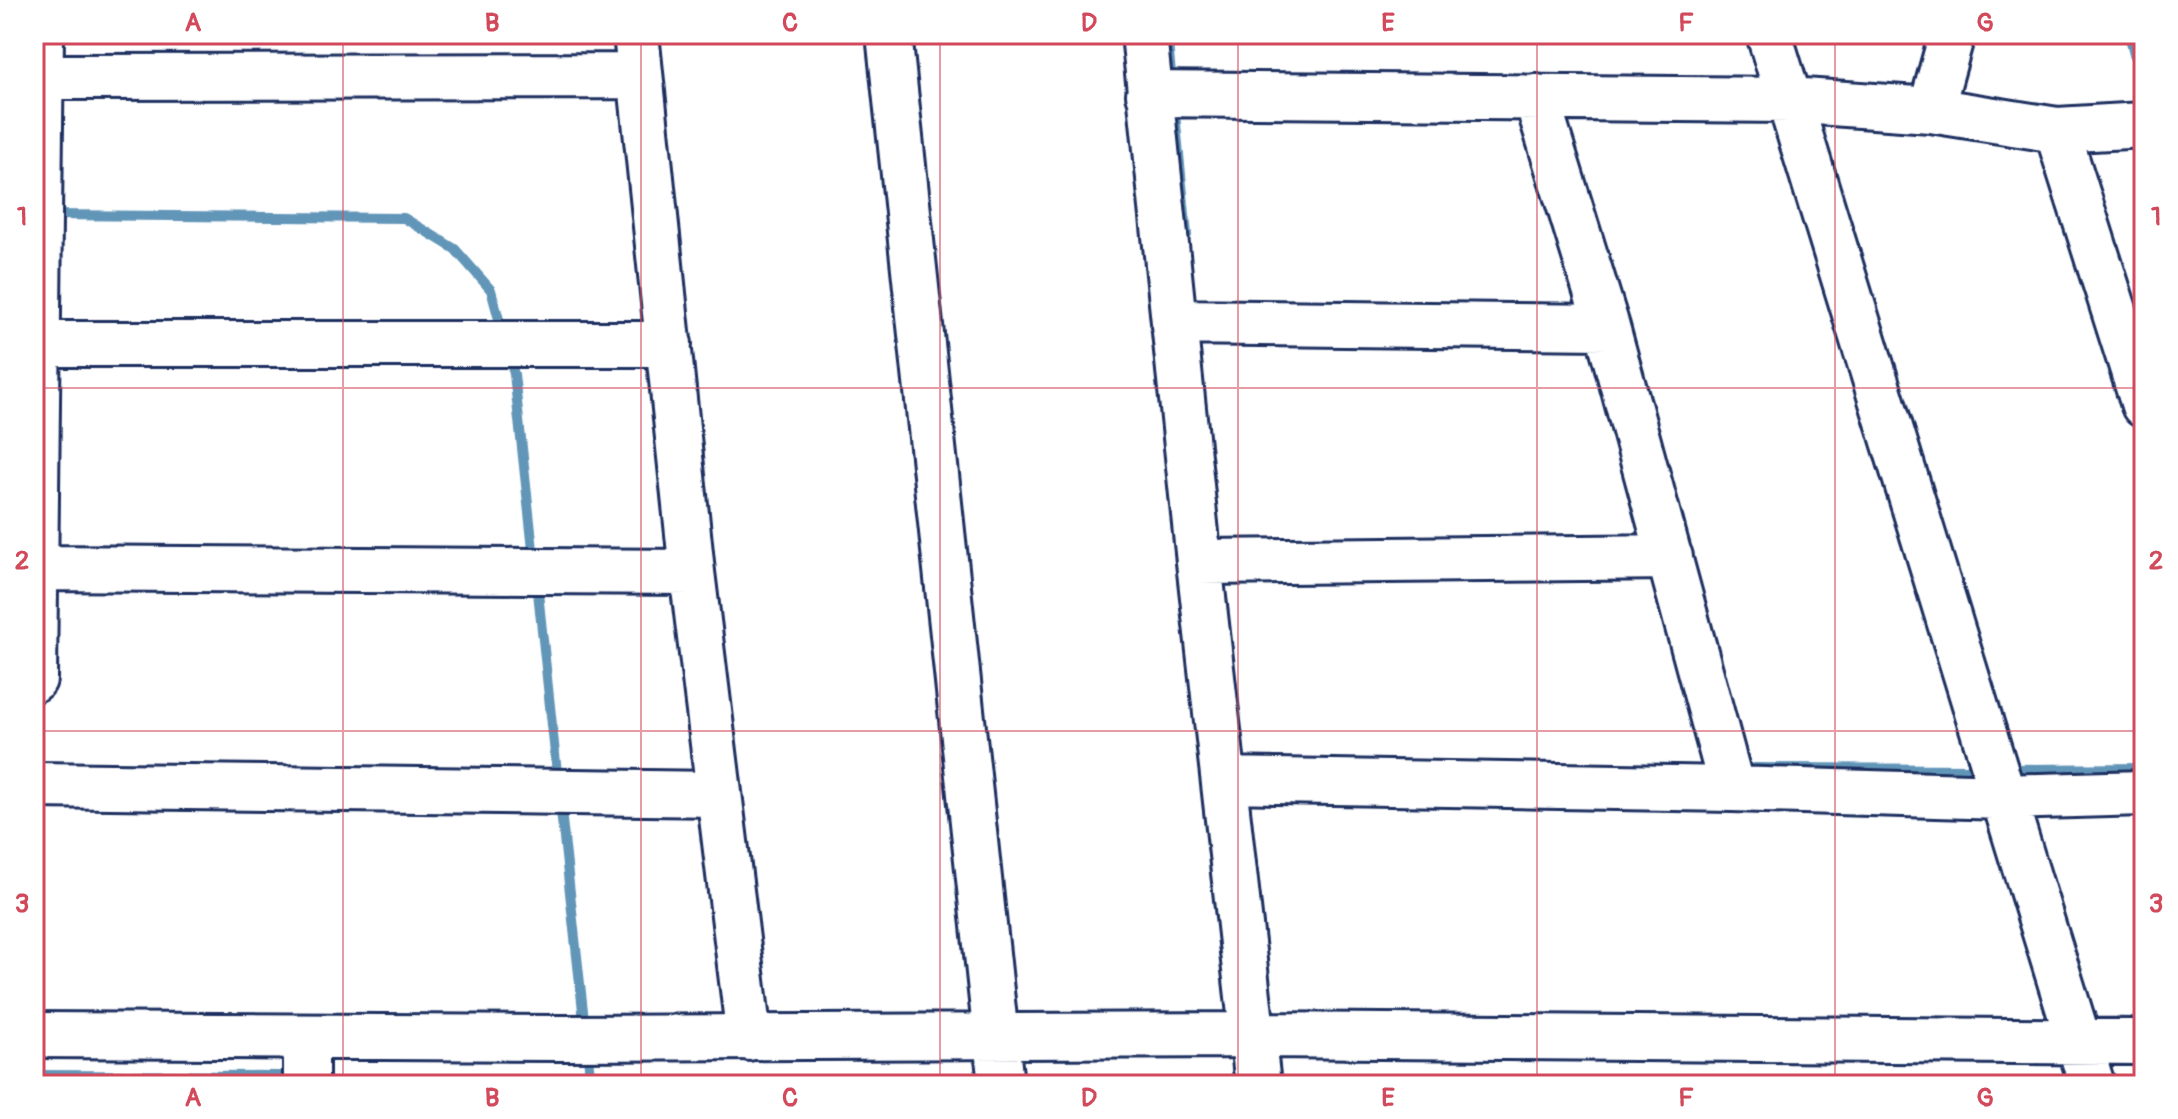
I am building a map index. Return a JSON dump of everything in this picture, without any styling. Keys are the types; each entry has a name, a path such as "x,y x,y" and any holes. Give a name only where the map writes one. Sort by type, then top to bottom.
{"street":[{"path":"34,679 41,34"},
{"path":"889,34 1001,1085"},
{"path":"1144,34 1258,1085"},
{"path":"1769,34 2092,1085"},
{"path":"1931,110 1952,34"},
{"path":"41,77 638,55 692,572 749,1038"},
{"path":"1149,94 1789,100 1931,110 2057,130 2144,125"},
{"path":"1536,97 1607,327 1732,789"},
{"path":"2057,130 2144,405"},
{"path":"1174,322 1607,327"},
{"path":"36,344 669,344"},
{"path":"1199,562 1670,557"},
{"path":"35,568 692,572"},
{"path":"1224,780 2003,797 2144,793"},
{"path":"34,785 719,794"},
{"path":"34,1035 749,1038 1254,1035 2144,1042"},
{"path":"306,1038 306,1085"}],"waterway":[{"path":"1167,34 1172,84"},
{"path":"2129,34 2144,92"},
{"path":"1174,104 1187,235"},
{"path":"48,215 404,218 455,249 491,290 503,334"},
{"path":"508,353 514,374 534,559"},
{"path":"537,583 558,782"},
{"path":"1754,768 1982,769"},
{"path":"2006,769 2144,768"},
{"path":"560,802 585,1029"},
{"path":"587,1048 591,1085"},
{"path":"34,1075 280,1076 280,1085"}]}
